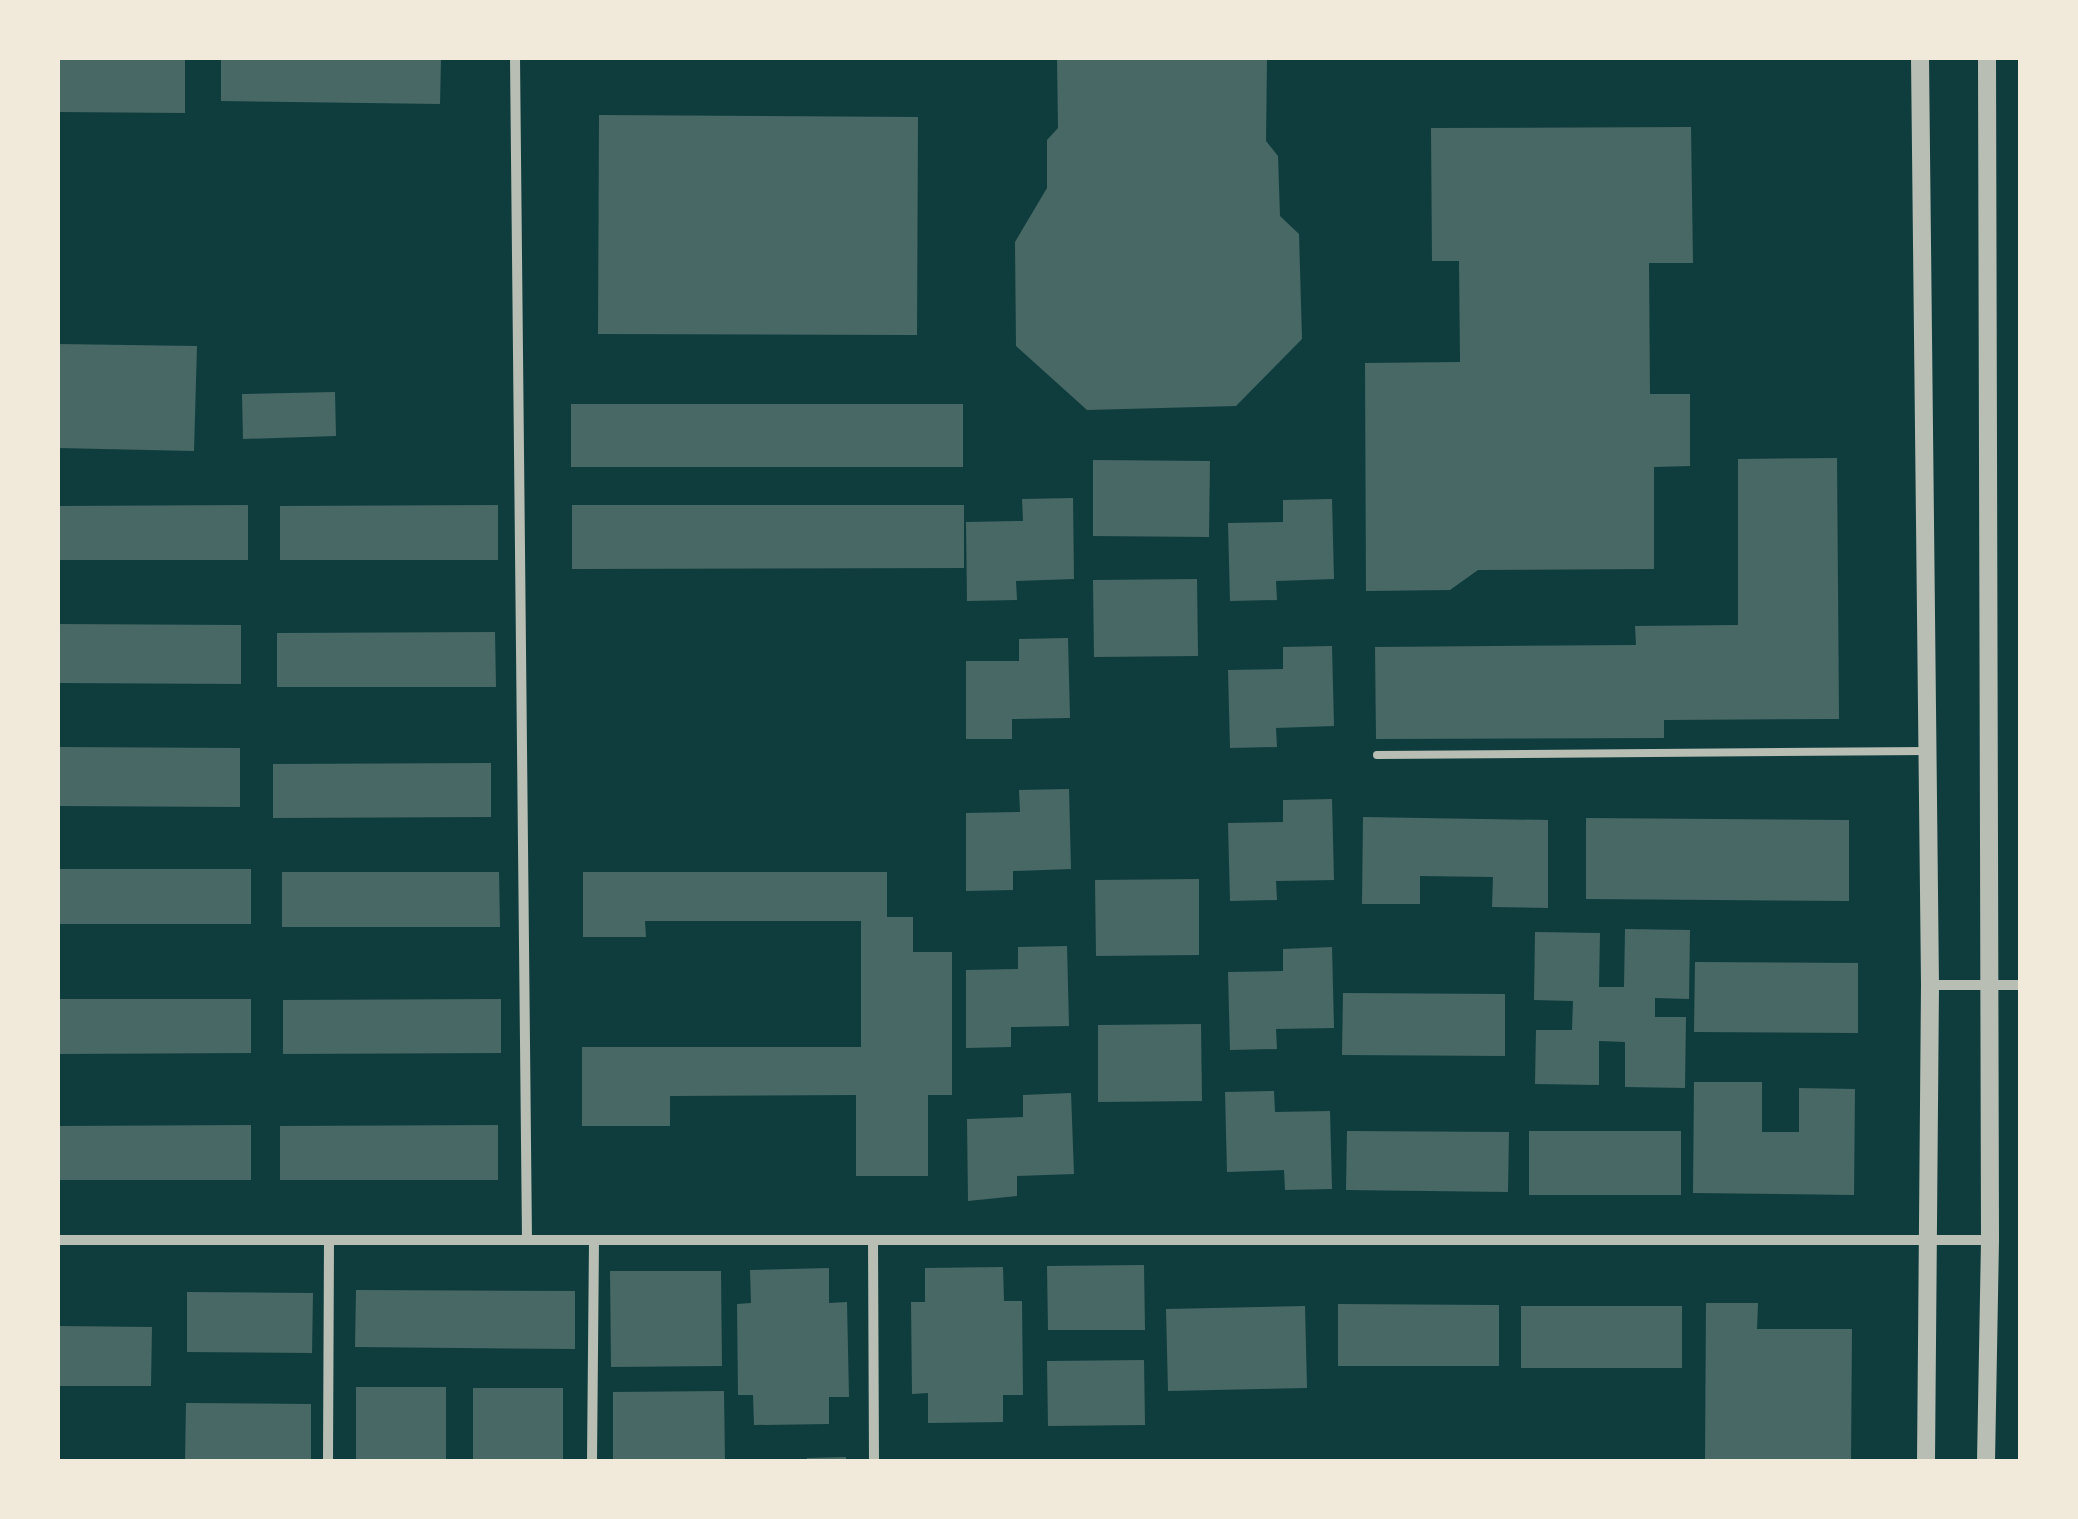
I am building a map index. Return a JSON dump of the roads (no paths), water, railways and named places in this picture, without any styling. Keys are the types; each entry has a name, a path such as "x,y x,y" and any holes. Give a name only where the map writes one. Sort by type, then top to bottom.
{"street":[{"path":"515,58 527,1240"},
{"path":"1920,58 1930,985 1926,1462"},
{"path":"1986,1462 1990,1240 1987,58"},
{"path":"1930,985 2020,985"},
{"path":"58,1240 1990,1240"},
{"path":"328,1240 328,1462"},
{"path":"592,1462 594,1240"},
{"path":"873,1240 874,1462"}],"lane":[{"path":"1376,756 1928,751"}]}
